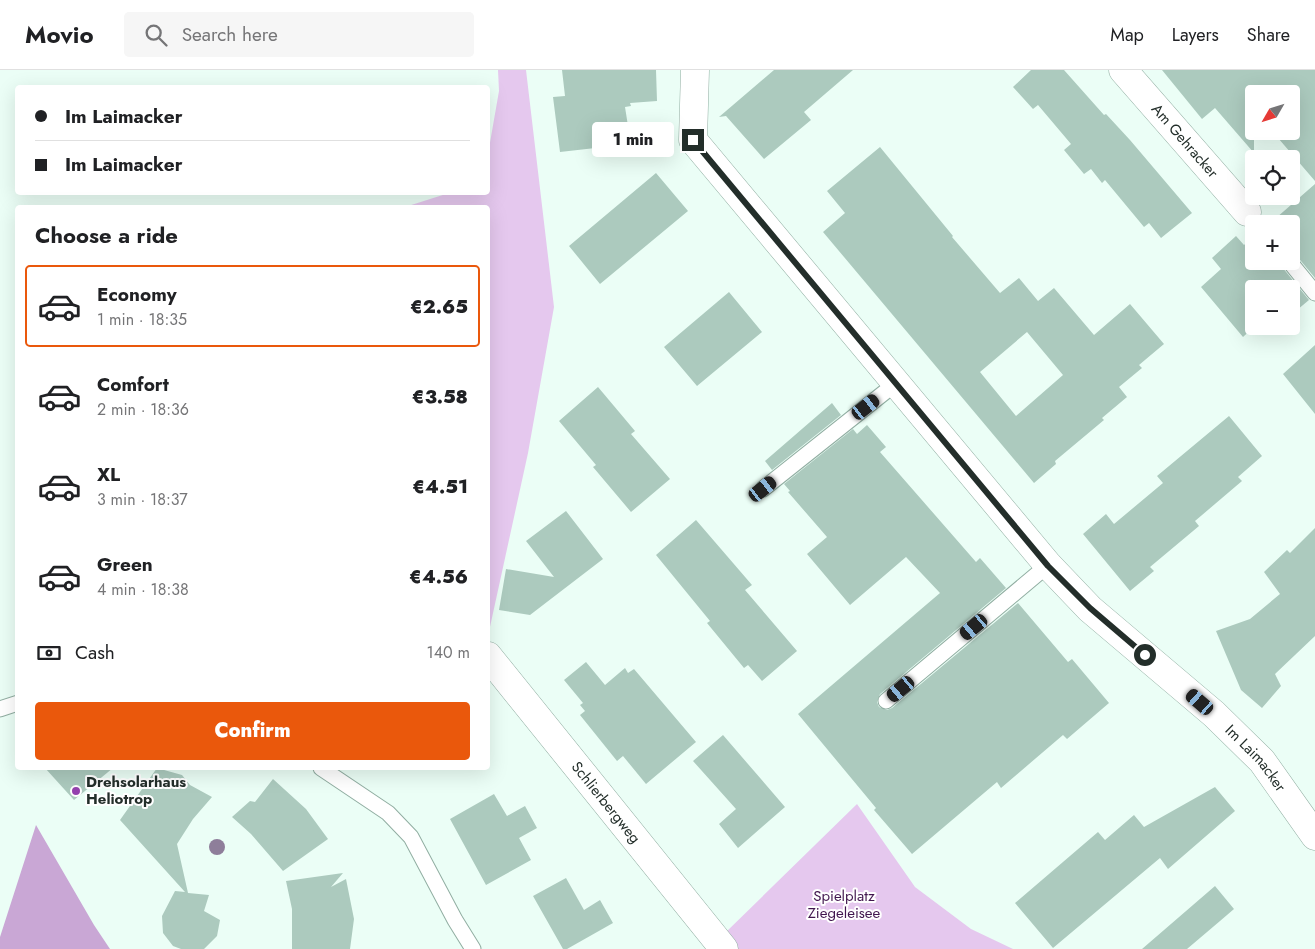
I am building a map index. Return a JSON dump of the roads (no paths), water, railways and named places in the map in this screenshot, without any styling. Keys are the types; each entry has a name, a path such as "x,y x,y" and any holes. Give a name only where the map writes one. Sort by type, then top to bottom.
{"street":[{"name":"Im Laimacker","path":"695,70 693,140 1048,566 1090,608 1214,714 1262,761 1315,836"},
{"name":"Am Gehracker","path":"1123,70 1249,215"},
{"name":"Schlierbergweg","path":"490,658 724,949"}],"lane":[{"path":"1296,270 1315,293"},
{"path":"763,489 895,384"},
{"path":"886,701 1048,566"},
{"path":"0,709 15,704"},
{"path":"323,770 388,813 412,837 455,920 473,949"}],"place":[{"name":"Drehsolarhaus Heliotrop","path":"76,791"}],"park label":[{"name":"Spielplatz Ziegeleisee","path":"844,904"}]}
